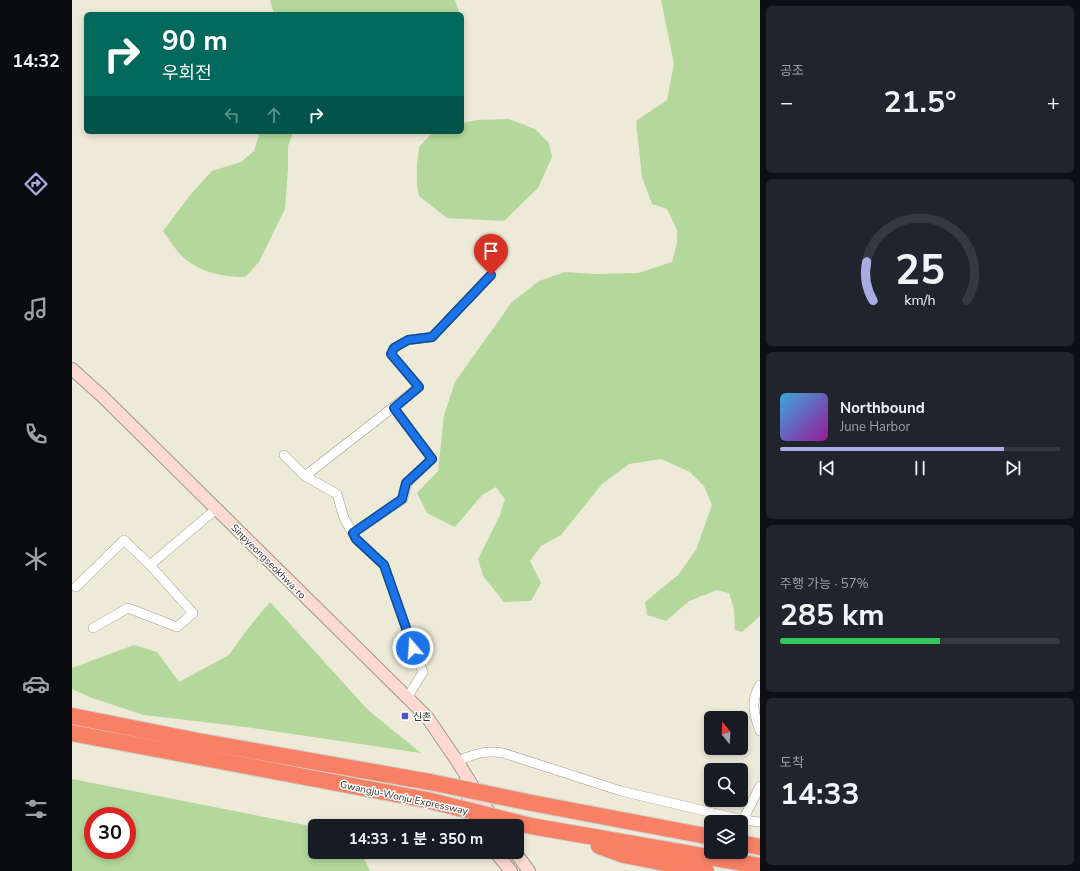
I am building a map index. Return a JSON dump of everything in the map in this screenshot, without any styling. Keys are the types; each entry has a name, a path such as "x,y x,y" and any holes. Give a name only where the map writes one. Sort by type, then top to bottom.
{"highway":[{"name":"Gwangju-Wonju Expressway","path":"72,716 198,741 430,782 704,836"},
{"name":"Gwangju-Wonju Expressway","path":"72,733 427,800 532,826 760,866"},
{"path":"550,829 624,855 706,871"},
{"path":"748,844 760,847"}],"main road":[{"name":"Sinpyeongseokhwa-ro","path":"72,369 426,717 457,761 494,819"},
{"name":"Sinpyeongseokhwa-ro","path":"457,761 469,801 478,819"},
{"path":"501,859 511,871"},
{"path":"521,859 530,871"}],"street":[{"path":"305,476 419,387 391,354 394,348 408,340 432,337 491,275"},
{"path":"353,533 402,499 406,483 432,459 394,408"},
{"path":"284,455 305,476 336,494 344,518 356,539 384,565 423,672 407,698"},
{"path":"150,565 216,509"},
{"path":"76,587 124,540 150,565 193,613 177,627 128,608 93,628"},
{"path":"760,685 757,690 753,713 760,731"},
{"path":"457,761 489,751 503,753 621,791 722,815"},
{"path":"746,815 760,786"},
{"path":"748,821 760,822"}],"green space":[{"path":"270,0 455,0 459,12 273,12"},
{"path":"661,0 760,0 760,616 742,632 735,630 734,609 729,593 717,590 689,601 666,621 647,615 645,602 678,575 696,550 712,505 704,486 690,472 661,459 629,464 602,484 561,535 541,546 530,561 541,583 531,601 504,602 483,576 478,559 500,515 505,499 496,487 482,495 455,527 427,513 417,493 438,471 444,415 455,382 512,302 539,281 565,272 596,274 638,273 672,262 677,243 677,230 667,209 652,204 642,177 636,121 667,100 674,64"},
{"path":"509,119 535,129 549,143 552,157 538,188 504,221 447,218 419,196 417,185 417,165 419,147 431,134 464,134 464,123 477,120"},
{"path":"259,134 292,134 288,146 285,209 259,262 245,277 221,275 205,271 184,258 163,231 191,194 212,171 241,162 254,151"},
{"path":"270,602 368,710 421,753 246,727 144,715 92,698 72,689 72,668 134,645 157,652 179,682 229,655 246,631"},
{"path":"72,779 308,826 308,859 364,859 370,871 72,871"}],"place":[{"name":"신촌","path":"405,716"}],"route":[{"path":"413,648 384,565 356,539 353,533 402,499 406,483 432,459 394,408 419,387 391,354 394,348 408,340 432,337 491,275"}]}
